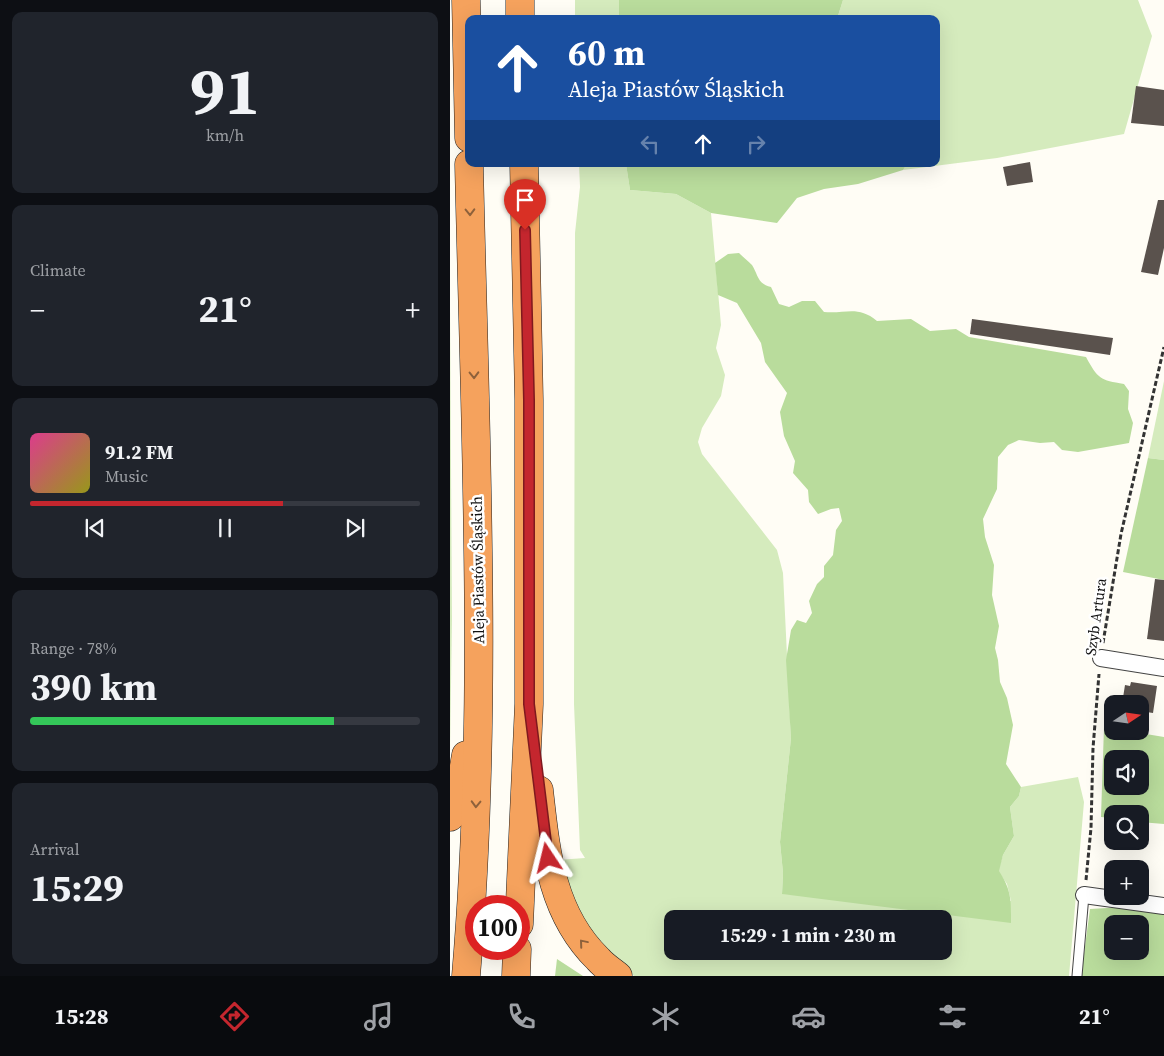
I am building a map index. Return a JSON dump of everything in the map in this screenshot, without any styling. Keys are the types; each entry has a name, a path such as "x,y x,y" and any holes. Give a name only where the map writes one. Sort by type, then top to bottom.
{"highway":[{"path":"466,0 466,15"},
{"path":"520,0 520,15"},
{"name":"Aleja Piastów Śląskich","path":"466,976 473,894 479,685 478,550 469,167"},
{"path":"520,895 529,704 529,400 524,167"},
{"path":"450,817 463,772 479,685"},
{"path":"529,704 545,841 551,875 560,903 575,932 598,960 618,976"},
{"path":"516,976 517,960"}],"street":[{"path":"1101,658 1164,668"},
{"path":"1084,895 1164,906"}],"lane":[{"path":"1077,976 1084,895"}],"path":[{"name":"Szyb Artura","path":"1084,895 1091,828 1093,748 1106,618 1121,534 1164,347"}],"green space":[{"path":"575,0 619,0 619,15 575,15"},
{"path":"619,0 843,0 838,15 619,15"},
{"path":"843,0 1138,0 1152,36 1124,134 997,158 940,165 940,15 838,15"},
{"path":"579,167 626,167 630,190 676,194 711,213 721,325 716,348 725,375 721,396 702,428 698,442 702,454 777,550 783,573 791,738 780,842 783,873 782,894 1011,901 1007,884 998,871 1003,855 1014,836 1010,807 1019,796 1021,787 1078,777 1084,802 1069,976 634,976 591,938 557,860 585,858 580,850 574,704 575,233 580,187"},
{"path":"626,167 905,167 903,170 858,184 824,189 797,198 777,223 711,213 676,194 630,190"},
{"path":"905,167 926,167 903,170"},
{"path":"739,253 752,265 760,281 766,286 771,287 779,304 789,307 802,301 815,301 824,312 852,311 864,313 877,321 911,319 930,331 956,329 969,337 1086,357 1100,377 1124,384 1129,391 1128,409 1133,423 1129,443 1078,452 1062,450 1054,442 1040,443 1019,440 1008,445 998,457 997,489 983,519 985,537 994,565 992,595 999,626 995,648 1000,682 1007,698 1013,725 1006,764 1021,787 1019,796 1010,807 1014,836 1003,855 999,871 1010,896 1011,923 952,916 952,910 908,910 782,894 783,873 780,842 791,738 786,660 791,630 797,620 806,623 812,613 809,601 817,584 824,577 824,566 833,555 836,530 842,521 839,508 818,514 809,502 808,490 793,473 795,461 784,436 780,412 787,393 765,362 761,343 737,303 718,295 715,263 728,254"},
{"path":"450,308 452,619 450,752"},
{"path":"1164,381 1164,460 1148,458"},
{"path":"1148,458 1164,460 1164,580 1123,572"},
{"path":"1104,727 1104,740 1149,740 1149,734 1164,737 1164,824 1149,823 1149,805 1104,805 1104,817 1101,817"},
{"path":"1124,907 1164,914 1164,976 1081,976 1090,909"},
{"path":"557,959 583,976 555,976"}],"building":[{"path":"1136,86 1164,90 1164,126 1131,123"},
{"path":"1030,162 1033,182 1007,186 1003,167"},
{"path":"1158,200 1164,200 1164,248 1158,275 1141,272"},
{"path":"972,319 1113,338 1110,355 970,334"},
{"path":"1155,579 1164,580 1164,641 1147,639"},
{"path":"1131,682 1157,686 1153,713 1149,712 1149,695 1123,695 1125,685 1130,686"}],"route":[{"path":"525,230 529,400 529,704 548,858"}]}
